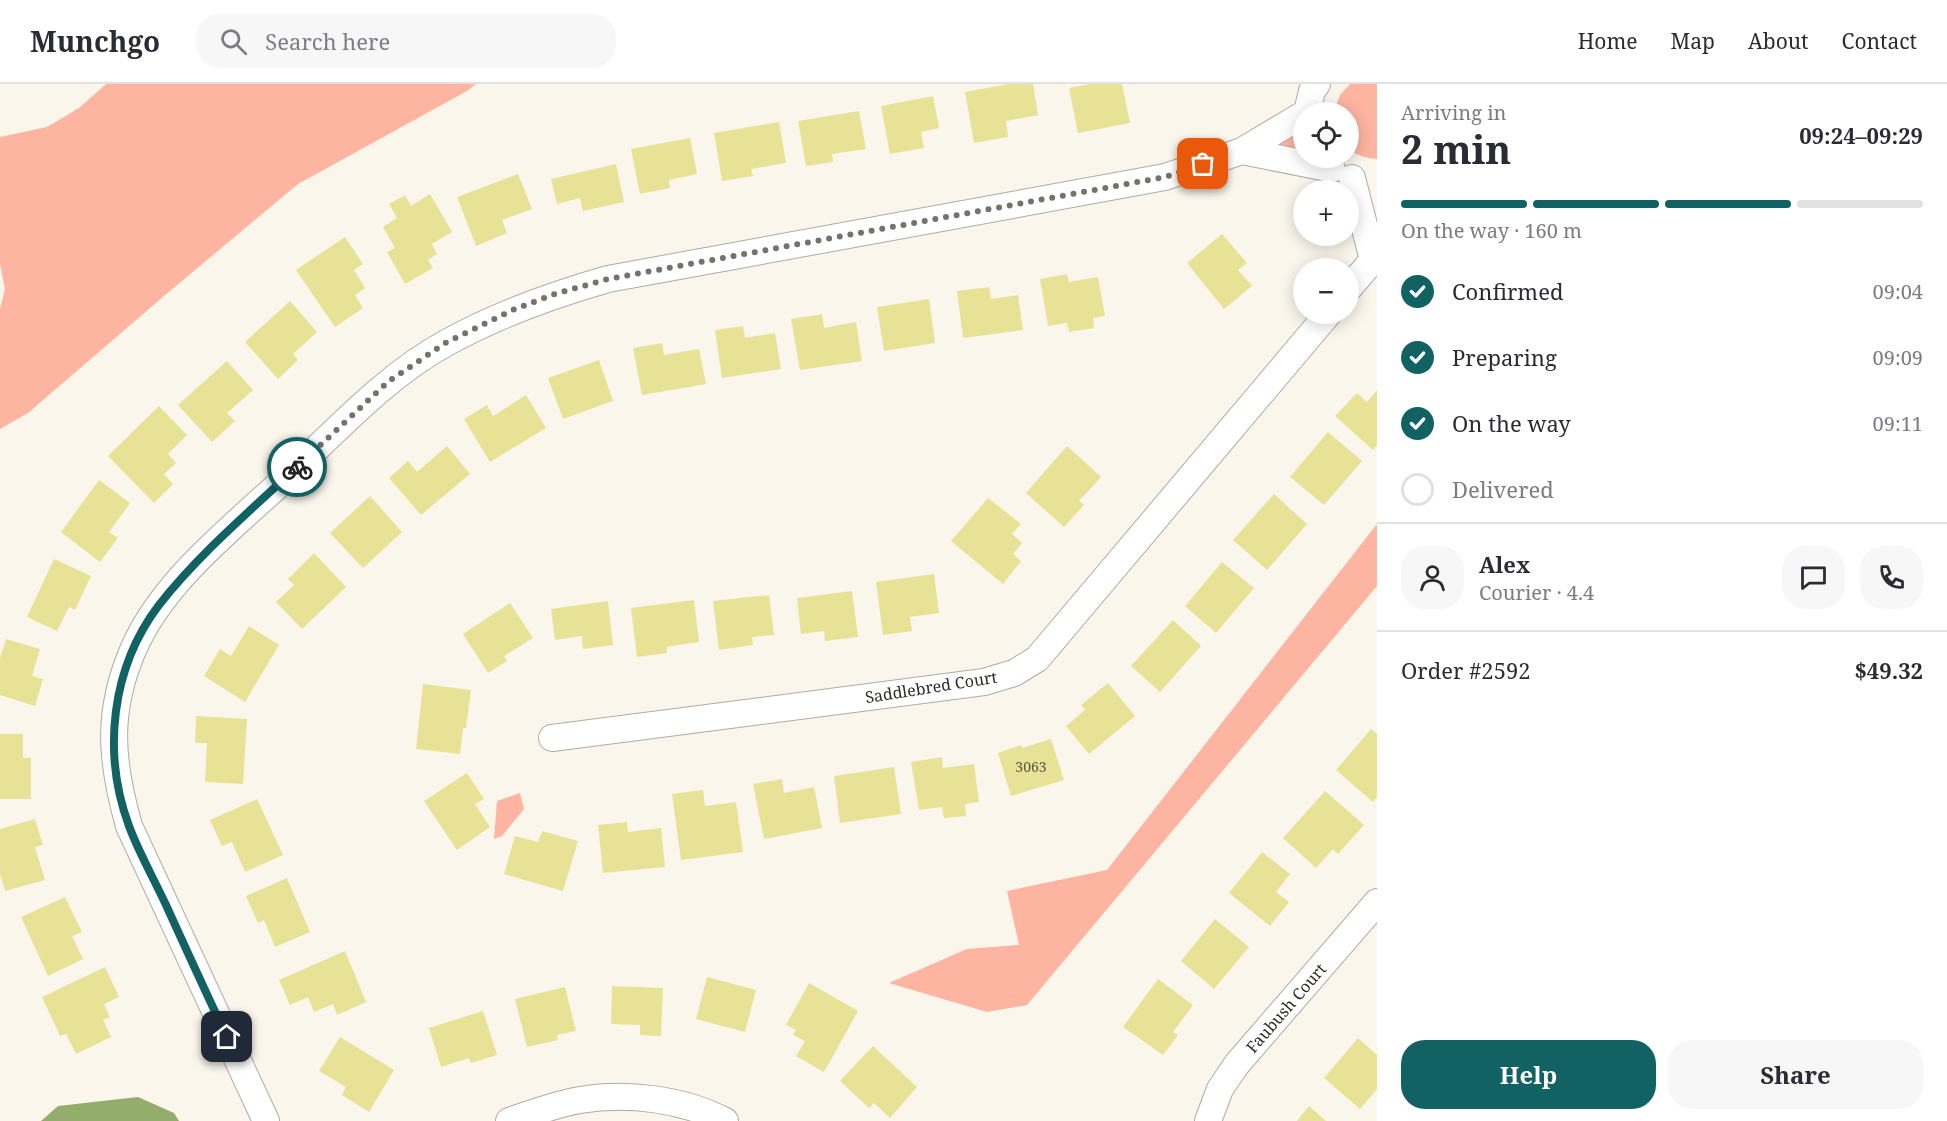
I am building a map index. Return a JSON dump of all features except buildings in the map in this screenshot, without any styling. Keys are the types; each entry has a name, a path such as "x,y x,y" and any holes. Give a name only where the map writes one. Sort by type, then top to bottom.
{"street":[{"path":"266,1121 129,826 118,788 113,747 115,712 123,676 134,648 158,607 194,564 389,381 447,342 515,309 555,294 608,279 1165,177 1242,151 1309,101"},
{"path":"1242,151 1346,171 1375,255 1359,275"},
{"name":"Saddlebred Court","path":"552,738 984,682 1014,673 1037,658 1320,324"},
{"name":"Faubush Court","path":"1208,1121 1220,1089 1237,1064 1377,902"},
{"path":"509,1121 549,1107 582,1100 615,1098 652,1099 682,1105 725,1121"}],"shaded area":[{"path":"106,84 476,84 298,184 28,413 0,429 0,309 5,289 0,264 0,137 47,127 79,108"},
{"path":"1350,84 1377,84 1377,159 1359,155 1359,102 1338,102 1340,95"},
{"path":"1293,129 1293,150 1270,148"},
{"path":"1377,524 1377,586 1027,1005 987,1012 889,983 967,949 1019,945 1007,891 1107,870"},
{"path":"520,793 524,809 502,836 494,839 497,801"},
{"path":"138,1097 174,1113 179,1121 41,1121 58,1106"}],"way so far":[{"path":"297,467 389,381 447,342 515,309 555,294 608,279 1165,177 1203,164"}],"route":[{"path":"227,1037 129,826 118,788 113,747 115,712 123,676 134,648 158,607 194,564 297,467"}]}
